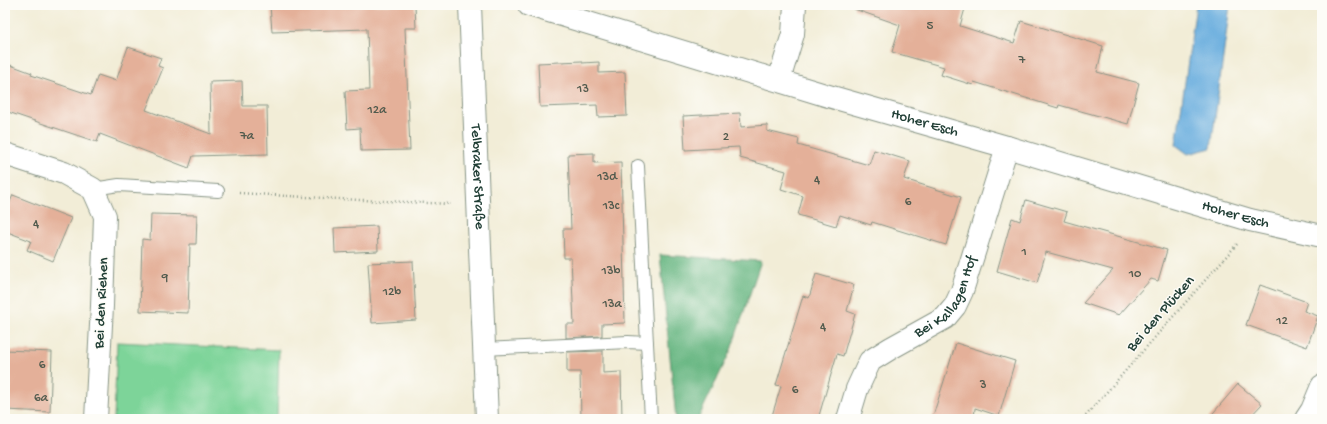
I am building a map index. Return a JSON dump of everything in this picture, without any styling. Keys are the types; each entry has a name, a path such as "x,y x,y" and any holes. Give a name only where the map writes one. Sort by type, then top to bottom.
{"street":[{"name":"Telbraker Straße","path":"470,5 487,419"},
{"name":"Hoher Esch","path":"529,5 825,95 1007,147 1250,220 1322,236"},
{"path":"779,80 793,34 795,5"},
{"name":"Bei Kallagen Hof","path":"848,419 857,390 870,361 890,348 945,318 955,306 962,290 1007,147"},
{"path":"5,154 64,173 93,189"},
{"name":"Bei den Riehen","path":"93,189 106,216 96,419"},
{"path":"1306,419 1312,410 1322,386"}],"lane":[{"path":"638,166 651,419"},
{"path":"93,189 119,185 218,191"},
{"path":"484,349 628,342 647,343"}],"path":[{"path":"218,191 423,204 478,203"},
{"name":"Bei den Plücken","path":"1083,419 1238,243 1250,220"}],"green space":[{"path":"660,255 761,261 731,350 698,419 676,419"},
{"path":"117,342 279,350 277,419 114,419"}],"water":[{"path":"1196,5 1230,5 1211,148 1188,154 1176,145"}],"building":[{"path":"270,5 415,5 416,28 405,28 410,150 361,151 360,128 347,129 345,91 369,90 367,29 272,32"},
{"path":"854,5 966,5 960,26 1014,43 1021,21 1103,46 1097,72 1139,83 1128,124 1059,105 1058,108 974,82 973,85 941,75 944,67 892,52 900,25 854,9"},
{"path":"128,47 161,58 158,66 163,68 146,110 211,134 210,82 242,81 243,106 267,106 268,154 193,156 189,168 100,134 97,142 5,111 5,63 32,73 31,75 91,95 98,75 116,81"},
{"path":"582,61 582,63 599,62 599,73 625,72 627,116 598,117 597,105 540,107 538,63"},
{"path":"740,113 741,127 767,125 767,131 799,139 798,145 869,165 874,150 910,161 904,179 961,197 946,245 872,222 871,225 840,215 836,226 798,215 803,196 781,189 786,171 740,158 739,147 685,150 683,116"},
{"path":"594,153 594,163 621,162 625,323 602,324 602,336 566,338 566,324 574,324 571,258 564,258 563,229 571,229 568,154"},
{"path":"13,195 71,218 53,261 27,250 31,241 5,231 5,213"},
{"path":"1026,200 1067,212 1064,221 1167,250 1158,281 1151,279 1119,315 1083,303 1113,270 1046,252 1037,283 997,271 1012,218 1020,221"},
{"path":"151,214 197,215 196,244 190,244 188,313 140,311 142,239 150,240"},
{"path":"377,226 378,251 335,253 334,228"},
{"path":"413,261 416,320 372,323 368,263"},
{"path":"816,274 854,285 847,311 855,314 843,356 837,354 818,419 771,419 781,386 776,385 803,296 809,298"},
{"path":"1260,285 1307,302 1304,311 1318,316 1307,347 1246,325"},
{"path":"956,343 1015,361 999,416 975,408 974,419 932,419"},
{"path":"5,350 52,352 50,412 5,410"},
{"path":"603,351 603,373 621,372 622,419 581,419 580,372 567,372 567,352"},
{"path":"1238,384 1262,404 1248,419 1208,419"}]}
